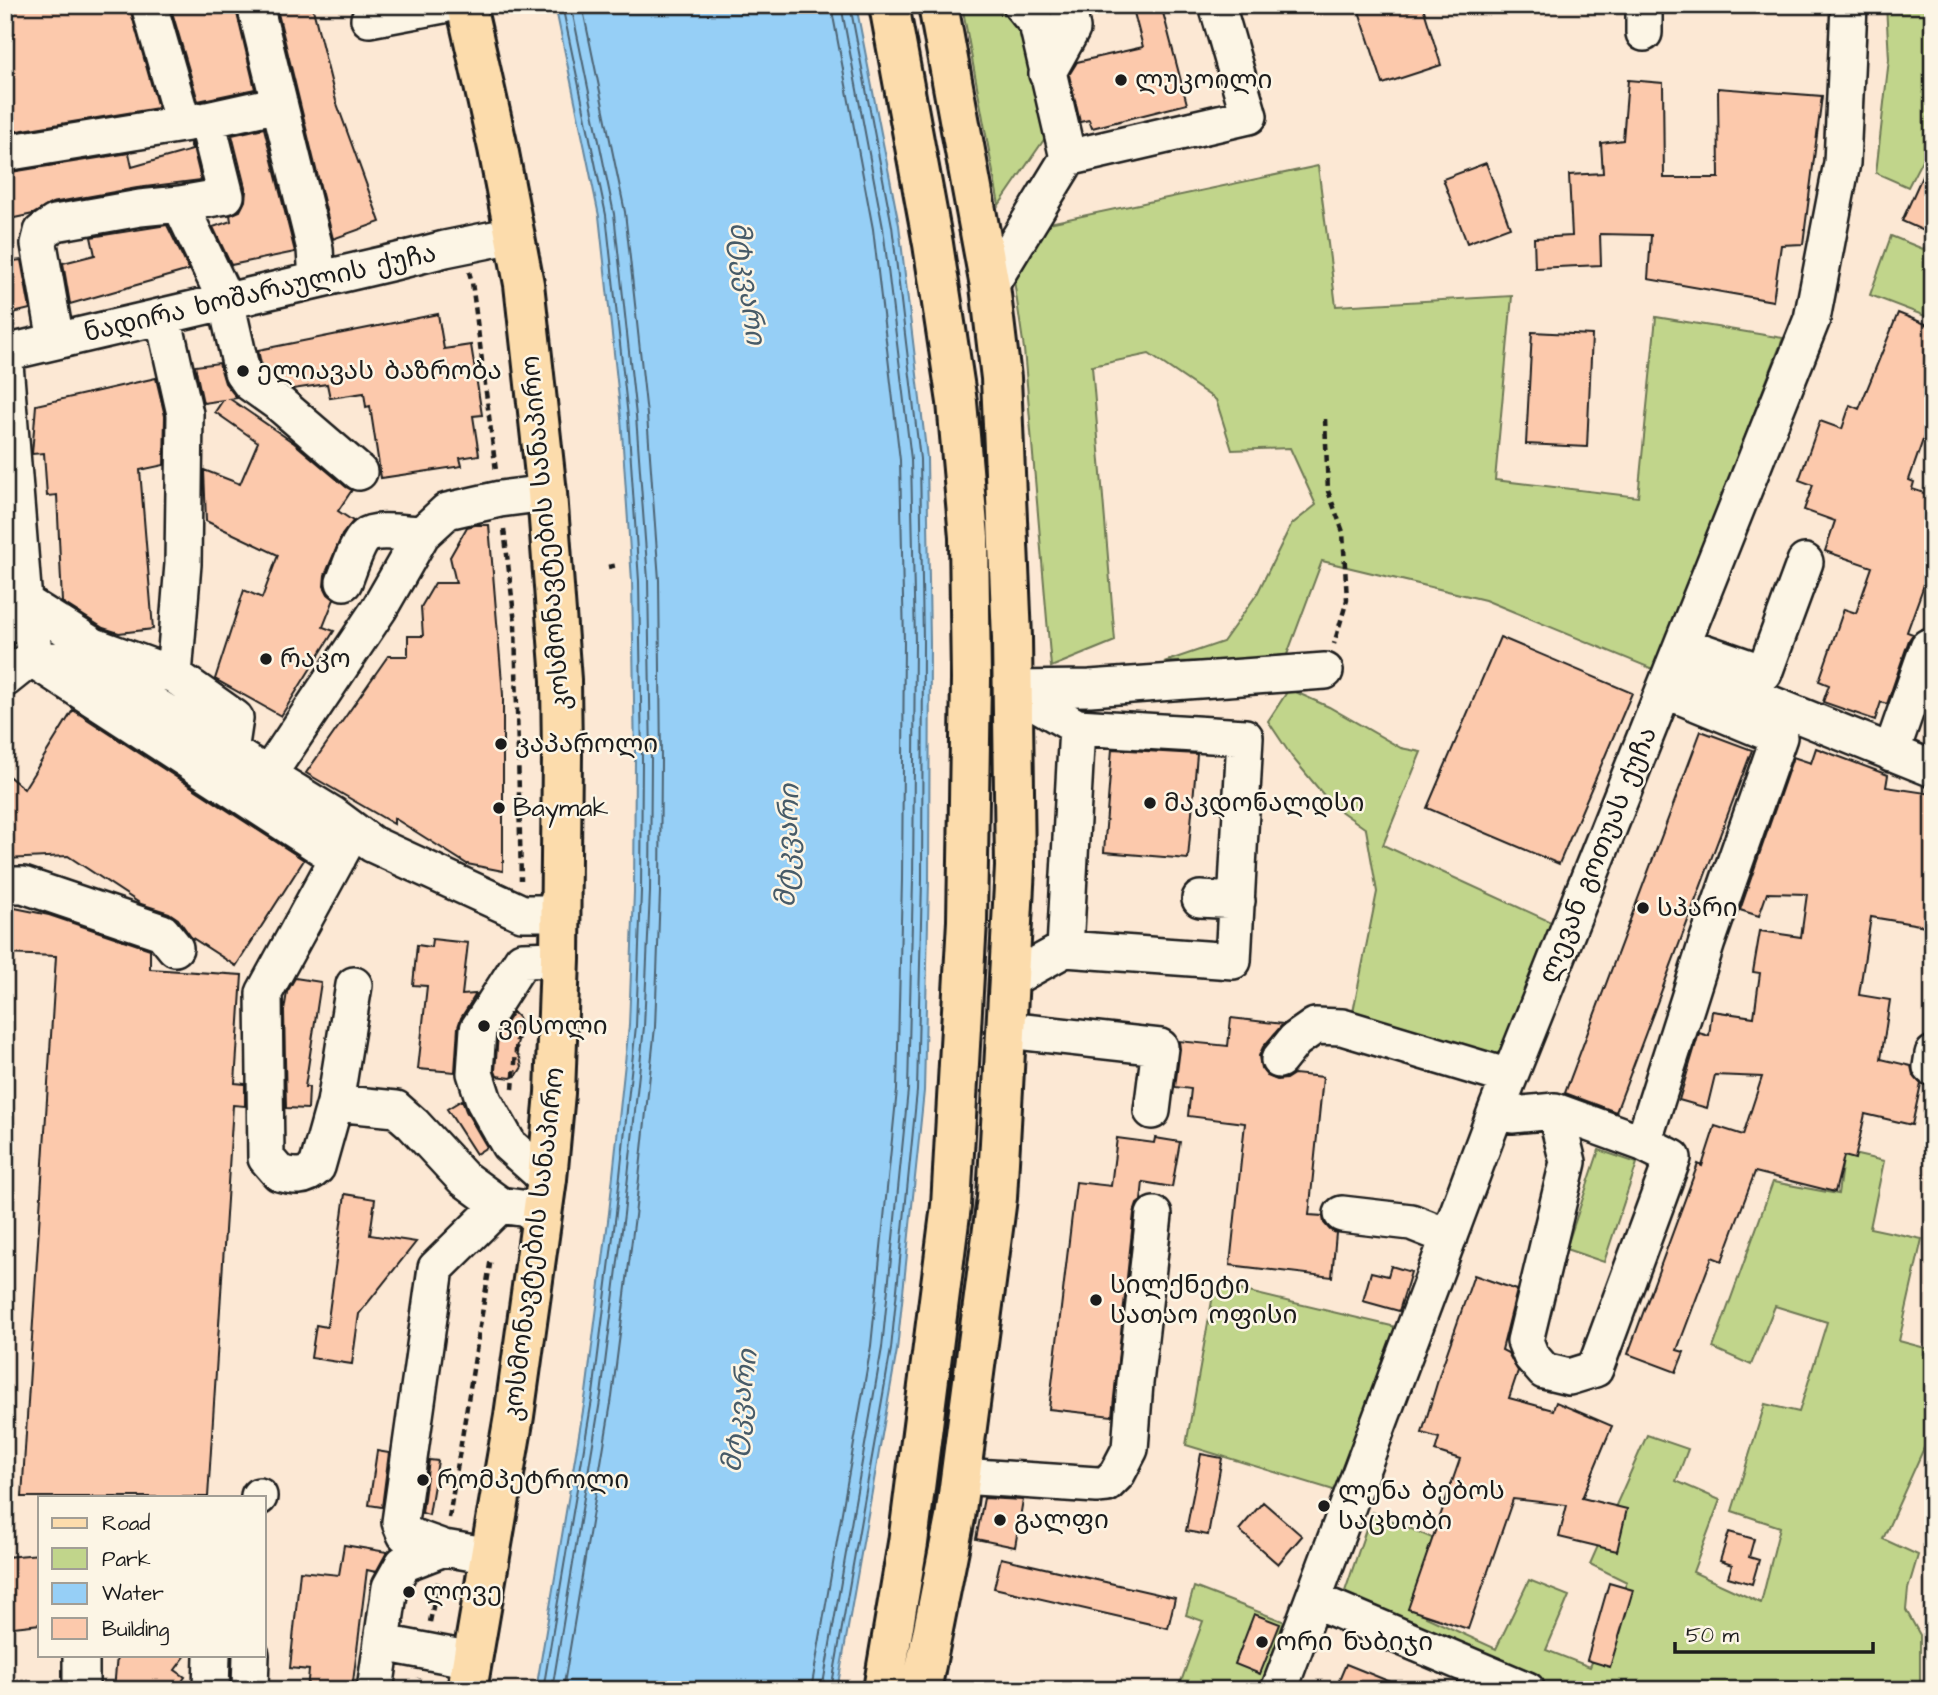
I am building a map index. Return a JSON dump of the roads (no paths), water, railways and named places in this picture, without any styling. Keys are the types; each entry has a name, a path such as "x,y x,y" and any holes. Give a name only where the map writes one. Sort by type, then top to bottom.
{"main road":[{"name":"კოსმონავტების სანაპირო","path":"466,5 498,148 524,285 547,493 561,680 562,755 561,913 555,1093 545,1195 514,1416 470,1675"},
{"path":"883,1690 908,1543 951,1206 967,921 971,679 969,537 957,402 933,244 889,5"},
{"path":"921,1690 954,1518 997,1198 1015,867 1008,527 1001,379 990,286 937,5"}],"street":[{"path":"56,341 39,244 42,232 55,223 226,196 149,5"},
{"path":"255,5 315,249 317,280"},
{"path":"369,19 443,5"},
{"path":"990,286 1068,158 1037,24 1021,5"},
{"path":"1047,74 1072,29 1068,5"},
{"path":"1068,158 1250,116 1217,5"},
{"name":"ლევან გოთუას ქუჩა","path":"1279,1690 1503,1093 1677,668 1812,319 1842,163 1849,5"},
{"path":"5,153 195,122 279,104"},
{"path":"180,204 226,301 242,372 250,383 281,405 359,472"},
{"name":"ნადირა ხოშარაულის ქუჩა","path":"5,353 514,235"},
{"path":"163,316 185,414 183,564 174,675"},
{"path":"5,364 15,615 37,662 345,844 372,844 522,913 561,913"},
{"path":"268,775 379,609 422,534 447,511 500,499 547,493"},
{"path":"344,582 367,534 422,534"},
{"path":"1677,668 1764,673 1805,562"},
{"path":"15,615 174,675 235,718 230,752"},
{"path":"1891,753 1928,646"},
{"path":"5,679 25,663 78,658 333,815 345,844"},
{"path":"1677,668 1933,769"},
{"path":"1643,1143 1707,942 1779,737 1677,668"},
{"path":"1012,689 1090,688 1325,671"},
{"path":"1009,980 1065,949 1233,961 1245,737 1077,727 1012,689"},
{"path":"1065,949 1077,727"},
{"path":"345,844 264,993 266,1158 279,1173 302,1177 317,1167 335,1103 354,985"},
{"path":"5,885 23,885 162,932 175,948"},
{"path":"1200,899 1237,901"},
{"path":"491,1556 444,1548 405,1534 400,1522 436,1268 500,1205 545,1195 509,1146 484,1101 475,1073 478,1029 522,960 560,959"},
{"path":"1279,1060 1295,1040 1315,1026 1342,1027 1503,1093 1512,1115 1555,1111 1643,1143 1673,1158 1595,1369 1569,1377 1545,1371 1531,1356 1525,1341 1568,1162 1555,1111"},
{"path":"1006,1030 1160,1047 1152,1111"},
{"path":"335,1103 396,1109 463,1178 500,1205"},
{"path":"1342,1214 1411,1222 1449,1237"},
{"path":"960,1476 1097,1485 1107,1483 1117,1474 1130,1449 1154,1215"},
{"path":"375,1690 390,1587 403,1564 444,1548"},
{"path":"1314,1600 1466,1677 1526,1690"},
{"path":"383,1643 470,1675"},
{"path":"81,1656 81,1690"},
{"path":"211,1690 212,1656"},
{"path":"250,1690 251,1656"}],"water":[{"name":"მტკვარი","path":"555,5 856,5 899,225 927,458 930,642 929,880 924,1091 897,1350 837,1690 536,1690 586,1393 609,1213 629,1025 634,892 632,581 621,417 599,216"}],"place":[{"name":"ლუკოილი","path":"1121,80"},
{"name":"ელიავას ბაზრობა","path":"243,371"},
{"name":"რაკო","path":"266,659"},
{"name":"კაპაროლი","path":"501,744"},
{"name":"მაკდონალდსი","path":"1150,803"},
{"name":"Baymak","path":"499,808"},
{"name":"სპარი","path":"1643,908"},
{"name":"ვისოლი","path":"484,1026"},
{"name":"სილქნეტი სათაო ოფისი","path":"1096,1300"},
{"name":"რომპეტროლი","path":"423,1480"},
{"name":"ლენა ბებოს საცხობი","path":"1324,1506"},
{"name":"გალფი","path":"1000,1520"},
{"name":"ლოვე","path":"409,1592"},
{"name":"ორი ნაბიჯი","path":"1262,1642"}]}
